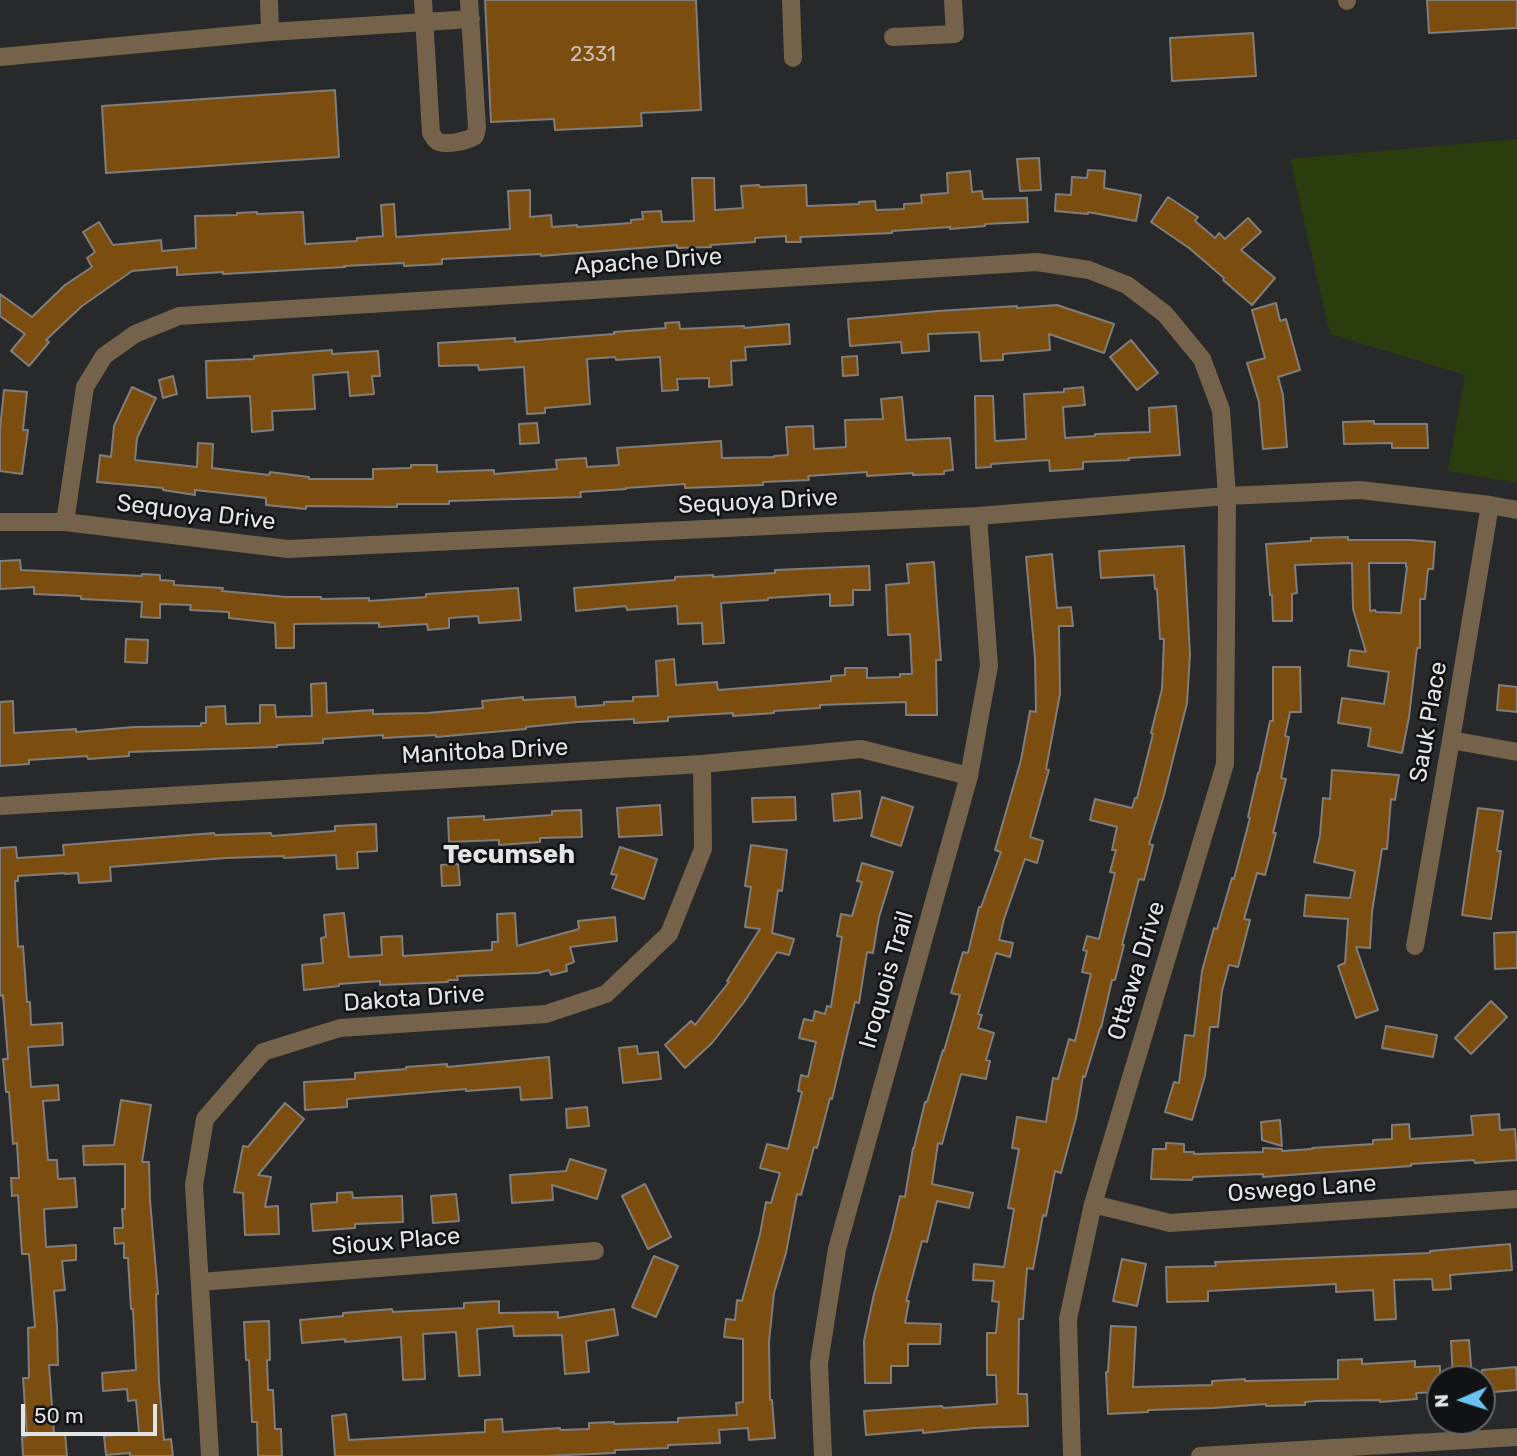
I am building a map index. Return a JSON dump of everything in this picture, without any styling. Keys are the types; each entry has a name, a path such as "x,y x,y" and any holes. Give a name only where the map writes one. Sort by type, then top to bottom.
{"street":[{"path":"269,0 270,32"},
{"path":"423,0 431,133 435,140 441,142 468,141 475,136 477,128 469,0"},
{"path":"790,0 793,58"},
{"path":"894,37 955,34 953,0"},
{"path":"0,57 270,32 471,19"},
{"name":"Apache Drive","path":"65,522 85,387 104,356 135,334 179,316 1037,262 1089,270 1127,285 1165,314 1202,359 1221,410 1227,496"},
{"name":"Sequoya Drive","path":"0,522 65,522 288,549 978,516 1227,496 1360,490 1517,510"},
{"name":"Ottawa Drive","path":"1072,1456 1069,1319 1093,1203 1225,764 1227,496"},
{"name":"Sauk Place","path":"1415,946 1490,505"},
{"name":"Iroquois Trail","path":"823,1456 819,1363 837,1249 969,776 989,666 978,516"},
{"path":"1451,740 1517,752"},
{"name":"Manitoba Drive","path":"0,806 702,764 860,749 969,776"},
{"name":"Dakota Drive","path":"211,1456 194,1185 205,1119 263,1052 340,1028 546,1014 606,994 669,934 703,849 702,764"},
{"name":"Oswego Lane","path":"1093,1203 1170,1223 1517,1199"},
{"name":"Sioux Place","path":"200,1283 595,1251"},
{"path":"1200,1456 1517,1437"}],"green space":[{"path":"1517,139 1517,483 1448,471 1465,375 1330,334 1290,159"}],"building":[{"path":"485,0 696,0 701,110 641,113 642,126 555,130 554,119 491,122"},
{"path":"1427,0 1517,0 1517,28 1429,33"},
{"path":"1253,33 1256,76 1172,81 1170,38"},
{"path":"335,90 339,157 106,173 102,106"},
{"path":"1039,158 1041,190 1020,191 1017,159"},
{"path":"1088,170 1105,171 1104,188 1141,195 1136,221 1088,212 1055,211 1056,194 1071,195 1072,177 1087,178"},
{"path":"970,171 972,192 982,191 983,199 1027,198 1028,222 800,237 801,242 786,242 786,236 755,238 755,242 710,245 711,247 677,248 677,245 541,256 442,259 442,264 404,266 404,263 223,274 177,275 177,267 132,271 82,306 46,340 49,342 29,366 11,351 25,334 0,316 0,294 32,317 65,285 92,267 87,258 95,252 83,232 99,222 113,245 161,240 162,251 196,248 195,216 303,212 305,244 357,241 357,238 383,236 381,205 394,204 396,237 510,229 508,191 530,190 530,217 551,215 552,227 631,223 631,220 643,219 642,212 661,211 662,222 694,221 692,178 714,178 715,210 743,208 741,186 759,185 806,185 807,206 875,201 876,210 904,209 904,204 922,203 921,195 948,193 947,173"},
{"path":"1168,197 1198,217 1195,221 1215,238 1219,233 1225,239 1248,218 1261,232 1241,250 1275,278 1252,305 1189,248 1151,222"},
{"path":"1276,303 1280,321 1286,319 1300,370 1278,377 1283,395 1287,447 1263,449 1259,402 1247,363 1265,358 1252,310"},
{"path":"1057,305 1114,324 1104,353 1049,334 1050,350 1003,354 1003,360 981,361 979,332 928,334 929,351 902,353 901,342 850,346 848,319"},
{"path":"679,322 680,329 789,324 790,344 745,347 746,360 731,361 732,385 709,387 709,378 677,379 678,390 662,391 660,357 587,359 590,404 545,408 545,413 527,414 524,367 479,370 478,365 439,366 438,343 515,338 515,342 614,334 666,328 665,323"},
{"path":"1131,340 1158,373 1137,390 1110,357"},
{"path":"332,350 332,354 378,351 380,376 372,376 374,394 350,396 348,372 313,375 315,409 272,411 273,430 252,432 250,396 207,398 206,361 254,359 254,356"},
{"path":"857,356 858,375 843,376 842,357"},
{"path":"173,376 177,394 163,398 159,380"},
{"path":"132,387 156,398 137,438 135,460 197,467 198,443 213,444 212,468 269,475 270,472 309,479 373,479 373,469 411,468 411,465 437,465 437,472 494,470 494,474 557,469 556,460 586,458 587,467 619,465 617,448 721,441 722,458 774,457 788,455 786,427 813,426 814,449 846,447 845,420 883,419 881,399 902,397 906,440 950,438 953,470 944,471 944,474 867,476 867,472 808,476 809,480 763,482 763,485 685,488 685,484 580,492 581,497 449,501 449,504 397,504 397,507 306,506 306,509 266,505 266,498 195,490 195,495 163,488 97,482 100,455 111,457 114,426"},
{"path":"1083,387 1085,405 1063,407 1065,438 1150,432 1149,408 1176,406 1180,455 1083,462 1083,469 1050,471 1049,460 991,464 991,467 976,468 975,396 993,396 995,441 1026,439 1024,394 1064,392 1064,389"},
{"path":"4,390 27,392 23,430 28,430 22,474 0,471"},
{"path":"1374,421 1374,424 1427,424 1428,448 1392,448 1392,443 1344,444 1343,422"},
{"path":"537,423 539,443 520,444 519,424"},
{"path":"1348,537 1348,540 1435,542 1433,569 1428,569 1425,599 1420,599 1420,648 1417,648 1402,753 1368,746 1371,728 1338,723 1342,698 1384,704 1389,672 1348,666 1350,650 1366,652 1353,609 1352,563 1295,565 1297,593 1292,594 1292,621 1273,621 1266,544 1311,541 1311,538","holes":["1369,563 1406,563 1401,613 1370,611"]},
{"path":"1184,546 1190,654 1187,703 1149,844 1153,845 1144,880 1139,879 1115,980 1112,980 1101,1028 1085,1077 1083,1076 1076,1118 1061,1173 1055,1171 1033,1269 1027,1268 1023,1319 1019,1319 1018,1394 1027,1394 1028,1426 866,1435 864,1411 997,1404 996,1375 987,1375 987,1333 996,1333 999,1302 992,1301 994,1281 973,1280 974,1264 1004,1267 1014,1209 1008,1208 1019,1149 1012,1148 1017,1117 1046,1122 1053,1078 1058,1079 1069,1039 1075,1041 1091,974 1082,972 1087,951 1083,950 1087,936 1099,939 1115,873 1110,872 1116,850 1112,850 1117,827 1090,820 1095,799 1132,808 1137,798 1162,689 1164,639 1160,639 1154,575 1101,578 1099,551"},
{"path":"1052,554 1057,608 1071,607 1073,626 1059,626 1060,694 1046,769 1049,770 1030,837 1043,841 1037,863 1025,859 999,940 1013,943 1010,957 996,953 978,1014 982,1015 978,1028 994,1033 986,1060 990,1061 986,1079 961,1074 942,1144 938,1143 932,1184 973,1193 969,1208 937,1201 927,1242 922,1241 906,1301 909,1301 905,1323 941,1324 940,1344 908,1344 908,1366 891,1366 891,1383 865,1383 864,1341 874,1294 900,1196 905,1197 913,1148 925,1102 944,1051 960,995 951,993 963,952 968,953 979,907 1001,852 995,850 1021,760 1030,711 1036,712 1035,658 1026,557"},
{"path":"20,560 21,570 160,575 160,580 174,581 174,585 321,599 369,598 369,601 518,588 521,620 479,623 478,616 449,618 449,628 428,630 427,624 379,627 379,623 294,624 294,648 276,648 275,623 229,618 229,612 190,610 191,605 160,604 160,618 141,617 142,602 34,594 34,587 0,589 0,561"},
{"path":"934,562 941,660 936,660 937,715 906,715 906,702 820,705 820,708 774,713 668,717 668,721 634,723 634,719 577,722 436,737 383,738 383,735 323,739 323,743 277,747 129,752 129,756 29,760 29,764 0,766 0,702 13,701 14,733 76,729 76,732 134,727 201,726 201,723 206,723 206,707 225,706 226,724 260,723 260,705 275,705 276,717 312,716 311,684 326,683 327,713 373,710 373,714 427,713 483,708 482,701 523,697 523,700 575,697 576,707 604,705 604,702 633,701 633,697 658,696 656,661 674,659 676,685 717,682 718,690 831,681 831,676 845,675 845,668 867,668 867,678 900,677 900,674 912,674 910,634 888,635 886,585 909,583 907,564"},
{"path":"869,566 870,590 853,590 853,605 830,606 830,594 721,603 724,643 703,644 702,623 678,624 677,606 627,610 626,606 576,611 574,588 675,580 675,577 713,577 775,573 775,570"},
{"path":"126,639 148,640 147,663 125,662"},
{"path":"1273,667 1300,667 1301,712 1290,712 1285,736 1289,737 1281,778 1286,779 1273,833 1276,833 1265,875 1257,873 1244,919 1250,920 1238,967 1229,965 1222,991 1218,1027 1210,1027 1205,1076 1192,1120 1165,1112 1174,1082 1179,1083 1185,1035 1194,1036 1202,971 1214,928 1217,929 1232,878 1234,879 1250,818 1248,817 1270,721 1273,721"},
{"path":"1499,685 1517,687 1517,712 1497,710"},
{"path":"1332,770 1399,775 1395,800 1391,799 1387,849 1382,849 1372,912 1370,948 1356,947 1378,1010 1356,1018 1338,966 1345,963 1348,919 1304,916 1306,895 1350,898 1355,871 1314,862 1320,835 1323,798 1330,799"},
{"path":"860,791 862,818 834,821 832,794"},
{"path":"795,797 796,820 753,822 752,798"},
{"path":"882,797 913,807 901,846 871,836"},
{"path":"660,805 662,835 619,837 617,808"},
{"path":"1478,808 1503,811 1497,851 1501,851 1491,919 1462,915"},
{"path":"581,810 582,837 540,838 540,842 499,845 499,840 449,842 448,818 484,816 484,820"},
{"path":"376,824 377,851 357,852 358,868 337,869 336,855 226,858 110,867 111,881 79,883 78,873 65,873 18,876 18,881 15,881 18,947 23,946 31,1025 62,1023 63,1045 28,1047 31,1087 58,1085 59,1100 43,1101 48,1160 57,1160 58,1179 75,1178 77,1207 44,1209 46,1247 76,1245 76,1260 62,1261 65,1290 54,1291 58,1365 49,1365 54,1434 65,1433 67,1456 23,1456 22,1437 27,1436 23,1378 29,1378 28,1328 35,1327 29,1254 22,1254 18,1195 12,1196 11,1178 19,1178 17,1143 13,1144 9,1092 6,1092 3,1059 8,1059 3,995 0,996 0,848 16,847 17,858 64,855 63,845 214,833 271,833 272,836 335,831 335,826"},
{"path":"751,845 787,850 782,891 778,890 772,933 794,939 789,955 777,952 744,1002 712,1043 685,1068 665,1045 691,1021 695,1025 729,982 727,981 760,929 745,927 751,887 745,886"},
{"path":"620,847 657,859 644,899 612,888 617,875 611,874"},
{"path":"862,863 893,872 879,917 873,953 867,952 859,1003 855,1002 832,1099 830,1098 817,1148 814,1147 801,1195 797,1194 786,1253 774,1293 769,1342 770,1400 775,1438 749,1440 748,1428 719,1430 720,1443 615,1450 615,1453 545,1456 335,1456 332,1416 346,1414 349,1440 485,1432 485,1420 502,1419 503,1432 589,1429 589,1423 678,1422 678,1418 737,1415 736,1403 743,1402 743,1339 724,1337 726,1319 735,1320 737,1300 742,1301 766,1202 771,1203 780,1173 760,1168 767,1144 788,1149 802,1092 798,1091 801,1075 808,1077 816,1042 799,1038 804,1019 813,1021 815,1011 825,1014 827,1006 831,1007 842,937 837,936 841,914 852,916 862,882 857,881"},
{"path":"458,864 460,885 442,886 441,865"},
{"path":"344,913 349,957 382,955 381,937 402,936 403,956 492,950 492,942 498,942 497,914 515,913 517,946 579,929 578,921 615,917 617,941 570,947 574,962 566,965 567,971 551,975 549,970 538,973 457,976 458,980 448,982 380,985 380,981 304,990 302,965 323,963 321,938 326,937 324,915"},
{"path":"1517,932 1517,968 1495,969 1494,933"},
{"path":"1491,1001 1507,1017 1471,1054 1455,1038"},
{"path":"1386,1026 1437,1035 1433,1057 1382,1048"},
{"path":"637,1046 638,1054 658,1052 661,1079 623,1083 619,1048"},
{"path":"549,1057 552,1098 521,1100 520,1087 466,1089 347,1099 347,1107 305,1110 304,1082 355,1079 355,1073 406,1067 447,1064 447,1067"},
{"path":"121,1100 151,1105 142,1162 149,1162 164,1440 171,1439 173,1456 130,1456 130,1453 106,1455 104,1436 139,1433 136,1400 128,1401 127,1389 103,1391 102,1373 136,1370 128,1258 124,1258 124,1243 115,1244 114,1228 123,1228 125,1164 84,1165 83,1146 114,1145"},
{"path":"285,1103 304,1119 258,1175 271,1177 265,1207 278,1206 279,1234 245,1235 243,1193 234,1192 243,1146 248,1147"},
{"path":"587,1107 589,1126 567,1128 566,1109"},
{"path":"1499,1114 1500,1130 1515,1129 1517,1160 1411,1164 1263,1177 1263,1174 1193,1177 1192,1180 1151,1179 1153,1149 1166,1149 1166,1143 1184,1144 1184,1152 1194,1154 1263,1152 1263,1148 1282,1151 1373,1144 1373,1140 1392,1139 1392,1125 1409,1124 1410,1139 1473,1135 1471,1116"},
{"path":"1280,1120 1282,1146 1262,1140 1261,1122"},
{"path":"570,1159 606,1170 597,1199 552,1185 553,1200 512,1203 510,1175 566,1171"},
{"path":"645,1184 671,1237 648,1249 622,1196"},
{"path":"352,1192 353,1198 402,1196 403,1222 355,1224 355,1228 313,1231 311,1204 337,1202 337,1193"},
{"path":"456,1194 459,1221 433,1223 431,1196"},
{"path":"1510,1244 1512,1270 1450,1275 1451,1289 1433,1290 1432,1279 1394,1280 1396,1319 1375,1320 1373,1290 1336,1292 1336,1284 1208,1291 1208,1301 1167,1302 1166,1267 1216,1266 1215,1262 1430,1253"},
{"path":"654,1256 678,1266 656,1317 632,1307"},
{"path":"1122,1259 1146,1264 1137,1306 1113,1301"},
{"path":"499,1301 499,1313 558,1312 558,1318 614,1309 618,1335 586,1341 589,1372 565,1374 562,1335 514,1336 513,1326 477,1329 480,1375 459,1376 456,1332 423,1334 425,1379 403,1380 401,1337 302,1343 300,1320 392,1309 393,1312 464,1308 464,1303"},
{"path":"269,1321 268,1390 273,1390 275,1429 281,1429 282,1456 258,1456 257,1422 252,1422 249,1360 246,1360 244,1322"},
{"path":"1111,1326 1136,1327 1133,1387 1212,1385 1212,1381 1245,1379 1338,1379 1338,1360 1362,1359 1362,1364 1415,1361 1415,1367 1426,1367 1426,1393 1416,1393 1417,1399 1380,1402 1315,1401 1305,1402 1305,1405 1266,1404 1108,1414"},
{"path":"1469,1340 1471,1365 1452,1365 1451,1341"},
{"path":"1516,1367 1517,1390 1496,1392 1496,1369"}],"district":[{"name":"Tecumseh","path":"509,855"}]}
